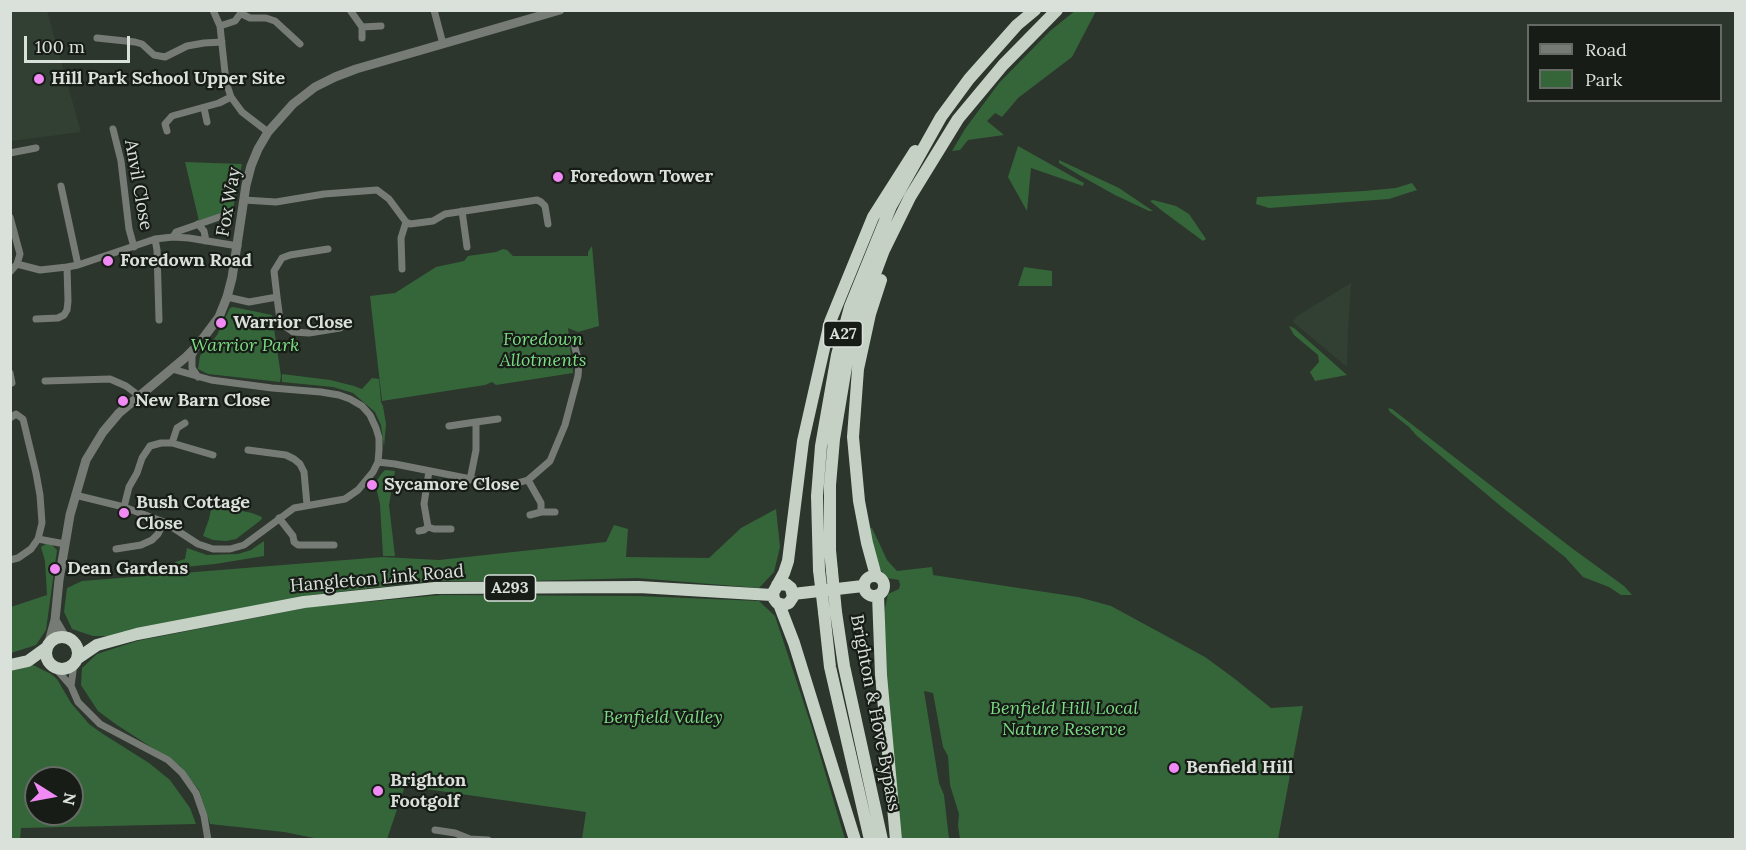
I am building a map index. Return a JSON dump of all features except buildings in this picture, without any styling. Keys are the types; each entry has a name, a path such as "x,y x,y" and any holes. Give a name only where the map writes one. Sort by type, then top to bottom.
{"highway":[{"name":"Brighton & Hove Bypass","path":"870,840 830,668 830,612 817,496 825,420 850,307 891,206 941,117 969,79 1017,25 1035,10"},
{"name":"Brighton & Hove Bypass","path":"825,571 834,439 846,367 860,314 884,250 910,197 958,119 1003,65 1057,10"},
{"name":"A27","path":"776,595 786,567 803,441 830,322 873,217 908,159 941,117"},
{"name":"A27","path":"876,576 863,526 855,472 856,387 870,314 892,241 910,197"},
{"path":"876,576 884,584 883,591 878,595 868,595 863,586 867,578 876,576"},
{"path":"776,595 784,605 792,599 792,590 788,585 781,584 776,595 855,840"},
{"path":"793,594 863,586"},
{"name":"Hangleton Link Road","path":"76,661 97,645 137,634 304,602 435,588 639,587 776,595"},
{"path":"878,595 881,675 897,840"},
{"name":"Brighton & Hove Bypass","path":"830,612 882,840"},
{"path":"10,665 28,660 54,639 70,640 77,647 76,661 69,668 54,667 28,660"},
{"name":"Hangleton Link Road","path":"70,640 97,645"},
{"path":"48,645 45,654 54,667"}],"street":[{"path":"213,10 220,26 226,82 231,97 242,112 268,132"},
{"path":"350,10 362,27 362,38"},
{"path":"434,10 444,44"},
{"name":"Fox Way","path":"48,645 55,620 59,580 75,495 86,460 97,441 119,413 198,345 219,317 227,297 238,246 251,166 268,132 294,104 315,87 335,77 560,10"},
{"path":"220,26 235,21 243,12 250,18 266,18 274,21 300,44"},
{"path":"362,27 381,26"},
{"path":"97,39 135,42 142,44 154,55 165,57 187,46 222,42"},
{"path":"167,131 165,124 174,115 204,108 231,97"},
{"path":"204,108 207,122"},
{"name":"Anvil Close","path":"112,129 121,161 129,229 134,247"},
{"path":"10,153 36,148"},
{"path":"61,186 78,265"},
{"path":"244,200 276,202 324,194 378,190 389,199 410,224 432,221 446,214 462,211 537,201 542,202 545,206 548,224"},
{"path":"462,211 467,248"},
{"path":"173,237 176,232 231,213"},
{"path":"10,218 20,254 17,264 10,272"},
{"path":"402,269 401,238 406,222"},
{"path":"198,224 204,231 206,240"},
{"path":"17,264 40,270 67,267 155,239 173,237 238,246"},
{"path":"155,239 159,320"},
{"path":"328,249 282,258 274,271 280,320 293,332 309,333 340,328"},
{"path":"36,319 58,318 67,310 67,267"},
{"path":"227,297 249,302 277,297"},
{"path":"378,462 470,480 510,485 528,480 550,461 565,425 578,376 579,363 573,340"},
{"path":"198,345 192,356 192,368 198,377"},
{"path":"75,495 124,507 164,522 198,544 213,549 230,549 244,544 294,508 345,499 368,480 378,462 379,438 376,428 370,415 362,406 350,399 321,392 211,380 172,369"},
{"path":"10,373 12,383"},
{"path":"45,381 110,379 126,386 138,396"},
{"path":"10,560 31,549 38,539 42,523 36,473 23,419 13,416"},
{"path":"449,426 498,419"},
{"path":"470,480 476,450 476,422"},
{"path":"172,443 177,428 185,423"},
{"path":"124,507 129,487 137,473 141,458 150,446 172,443 213,455"},
{"path":"248,450 286,455 300,464 304,472 307,505"},
{"path":"428,527 424,504 429,471"},
{"path":"528,480 541,503 541,512"},
{"path":"530,515 555,512"},
{"path":"279,518 298,545 334,545"},
{"path":"116,549 141,545 152,540 164,522"},
{"path":"428,527 451,529"},
{"path":"418,531 428,527"},
{"path":"38,539 65,544"},
{"path":"55,620 70,640"},
{"path":"71,686 76,661"},
{"path":"54,667 71,686 78,702 100,724 168,760 182,773 196,793 204,816 208,840"},
{"path":"435,830 455,833 470,839 488,840"}],"shaded area":[{"name":"Hill Park School Upper Site","path":"10,11 47,11 81,132 11,141"},
{"path":"1351,283 1347,367 1293,322 1297,316"}],"green space":[{"path":"1076,10 1096,11 1072,57 1018,98 1002,117 995,113 987,121 1004,135 968,140 960,150 952,151 965,129 999,83 1050,31"},
{"path":"1018,146 1084,183 1083,186 1031,168 1027,211 1008,177"},
{"path":"1059,160 1119,188 1153,211 1115,195 1059,163"},
{"path":"185,162 242,164 233,209 199,221"},
{"path":"1412,183 1417,190 1389,199 1269,208 1256,204 1257,197 1364,191 1396,188"},
{"path":"1150,201 1176,206 1189,214 1206,239 1203,241"},
{"name":"Foredown Allotments","path":"592,246 599,326 578,332 568,328 573,373 496,385 492,382 382,401 370,296 395,293 436,267 464,261 468,256 503,249 513,256 588,256"},
{"path":"1024,267 1052,271 1052,286 1018,286"},
{"name":"Warrior Park","path":"230,308 272,315 280,382 208,374 198,369 200,356 217,335"},
{"path":"1289,326 1347,375 1315,381 1310,372 1319,362 1318,355 1294,335"},
{"path":"282,374 330,380 362,389 372,378 379,379 386,424 384,447 381,425 375,412 353,393 333,387 282,382"},
{"path":"1388,408 1624,586 1632,595 1621,595 1609,587 1583,577 1565,557 1417,436"},
{"path":"385,470 395,471 389,505 395,556 383,556 380,504 375,483"},
{"path":"212,505 262,517 236,539 213,540 203,536"},
{"path":"776,509 780,547 774,572 759,588 637,578 432,581 312,595 117,636 93,636 72,629 64,612 67,588 82,581 383,557 439,560 606,542 614,525 628,529 626,557 709,558 741,528"},
{"name":"Benfield Hill Local Nature Reserve","path":"872,528 887,560 897,571 932,567 933,575 1078,597 1111,606 1205,657 1271,708 1303,706 1278,839 960,839 959,814 950,785 948,756 943,747 933,693 924,691 939,783 944,795 949,839 900,839 887,704 884,613 888,594 899,589 900,585 899,580 887,578 877,565 866,530"},
{"path":"264,541 264,556 175,568 175,562 185,559 187,548 207,555 238,554 251,550"},
{"path":"49,542 57,550 46,630 36,645 11,653 11,607 47,595 45,561 41,547"},
{"name":"Benfield Valley","path":"441,595 638,596 759,601 775,616 845,839 582,839 586,812 405,786 387,839 319,839 284,832 210,824 199,790 179,765 98,711 81,685 82,668 97,654 137,641 310,607"},
{"path":"33,665 57,679 71,703 89,724 149,763 170,780 190,808 196,824 21,828 20,839 11,840 11,671"}],"place":[{"name":"Hill Park School Upper Site","path":"39,79"},
{"name":"Foredown Tower","path":"558,177"},
{"name":"Foredown Road","path":"108,261"},
{"name":"Warrior Close","path":"221,323"},
{"name":"New Barn Close","path":"123,401"},
{"name":"Sycamore Close","path":"372,485"},
{"name":"Bush Cottage Close","path":"124,513"},
{"name":"Dean Gardens","path":"55,569"},
{"name":"Benfield Hill","path":"1174,768"},
{"name":"Brighton Footgolf","path":"378,791"}]}
